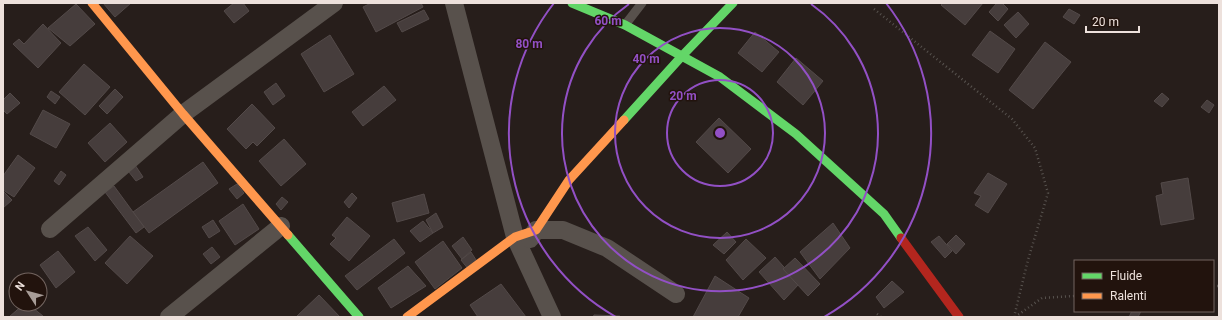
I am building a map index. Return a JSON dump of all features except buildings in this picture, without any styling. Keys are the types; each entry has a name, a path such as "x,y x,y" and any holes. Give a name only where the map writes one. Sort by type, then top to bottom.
{"street":[{"path":"92,3 183,114 359,317"},
{"path":"50,230 183,114 334,3"},
{"path":"454,3 518,245 552,317"},
{"path":"572,3 625,25 720,77 796,134 884,214 959,317"},
{"path":"407,317 518,245 536,230 569,180 682,56 733,3"},
{"path":"169,317 281,226"},
{"path":"536,230 563,230 607,248 676,294"}],"lane":[{"path":"625,25 642,3"}],"path":[{"path":"874,10 1012,119 1035,148 1048,193 1028,260 1014,317"},
{"path":"1014,317 1042,298 1074,296"},
{"path":"877,314 882,317"}],"traffic: fast":[{"path":"572,3 625,25 720,77 796,134 884,214 901,238"},
{"path":"624,120 733,3"},
{"path":"288,235 359,317"}],"traffic: slow":[{"path":"92,3 183,114 288,235"},
{"path":"407,317 515,237 536,230 569,180 624,120"}],"traffic: jam":[{"path":"901,238 959,317"}]}
